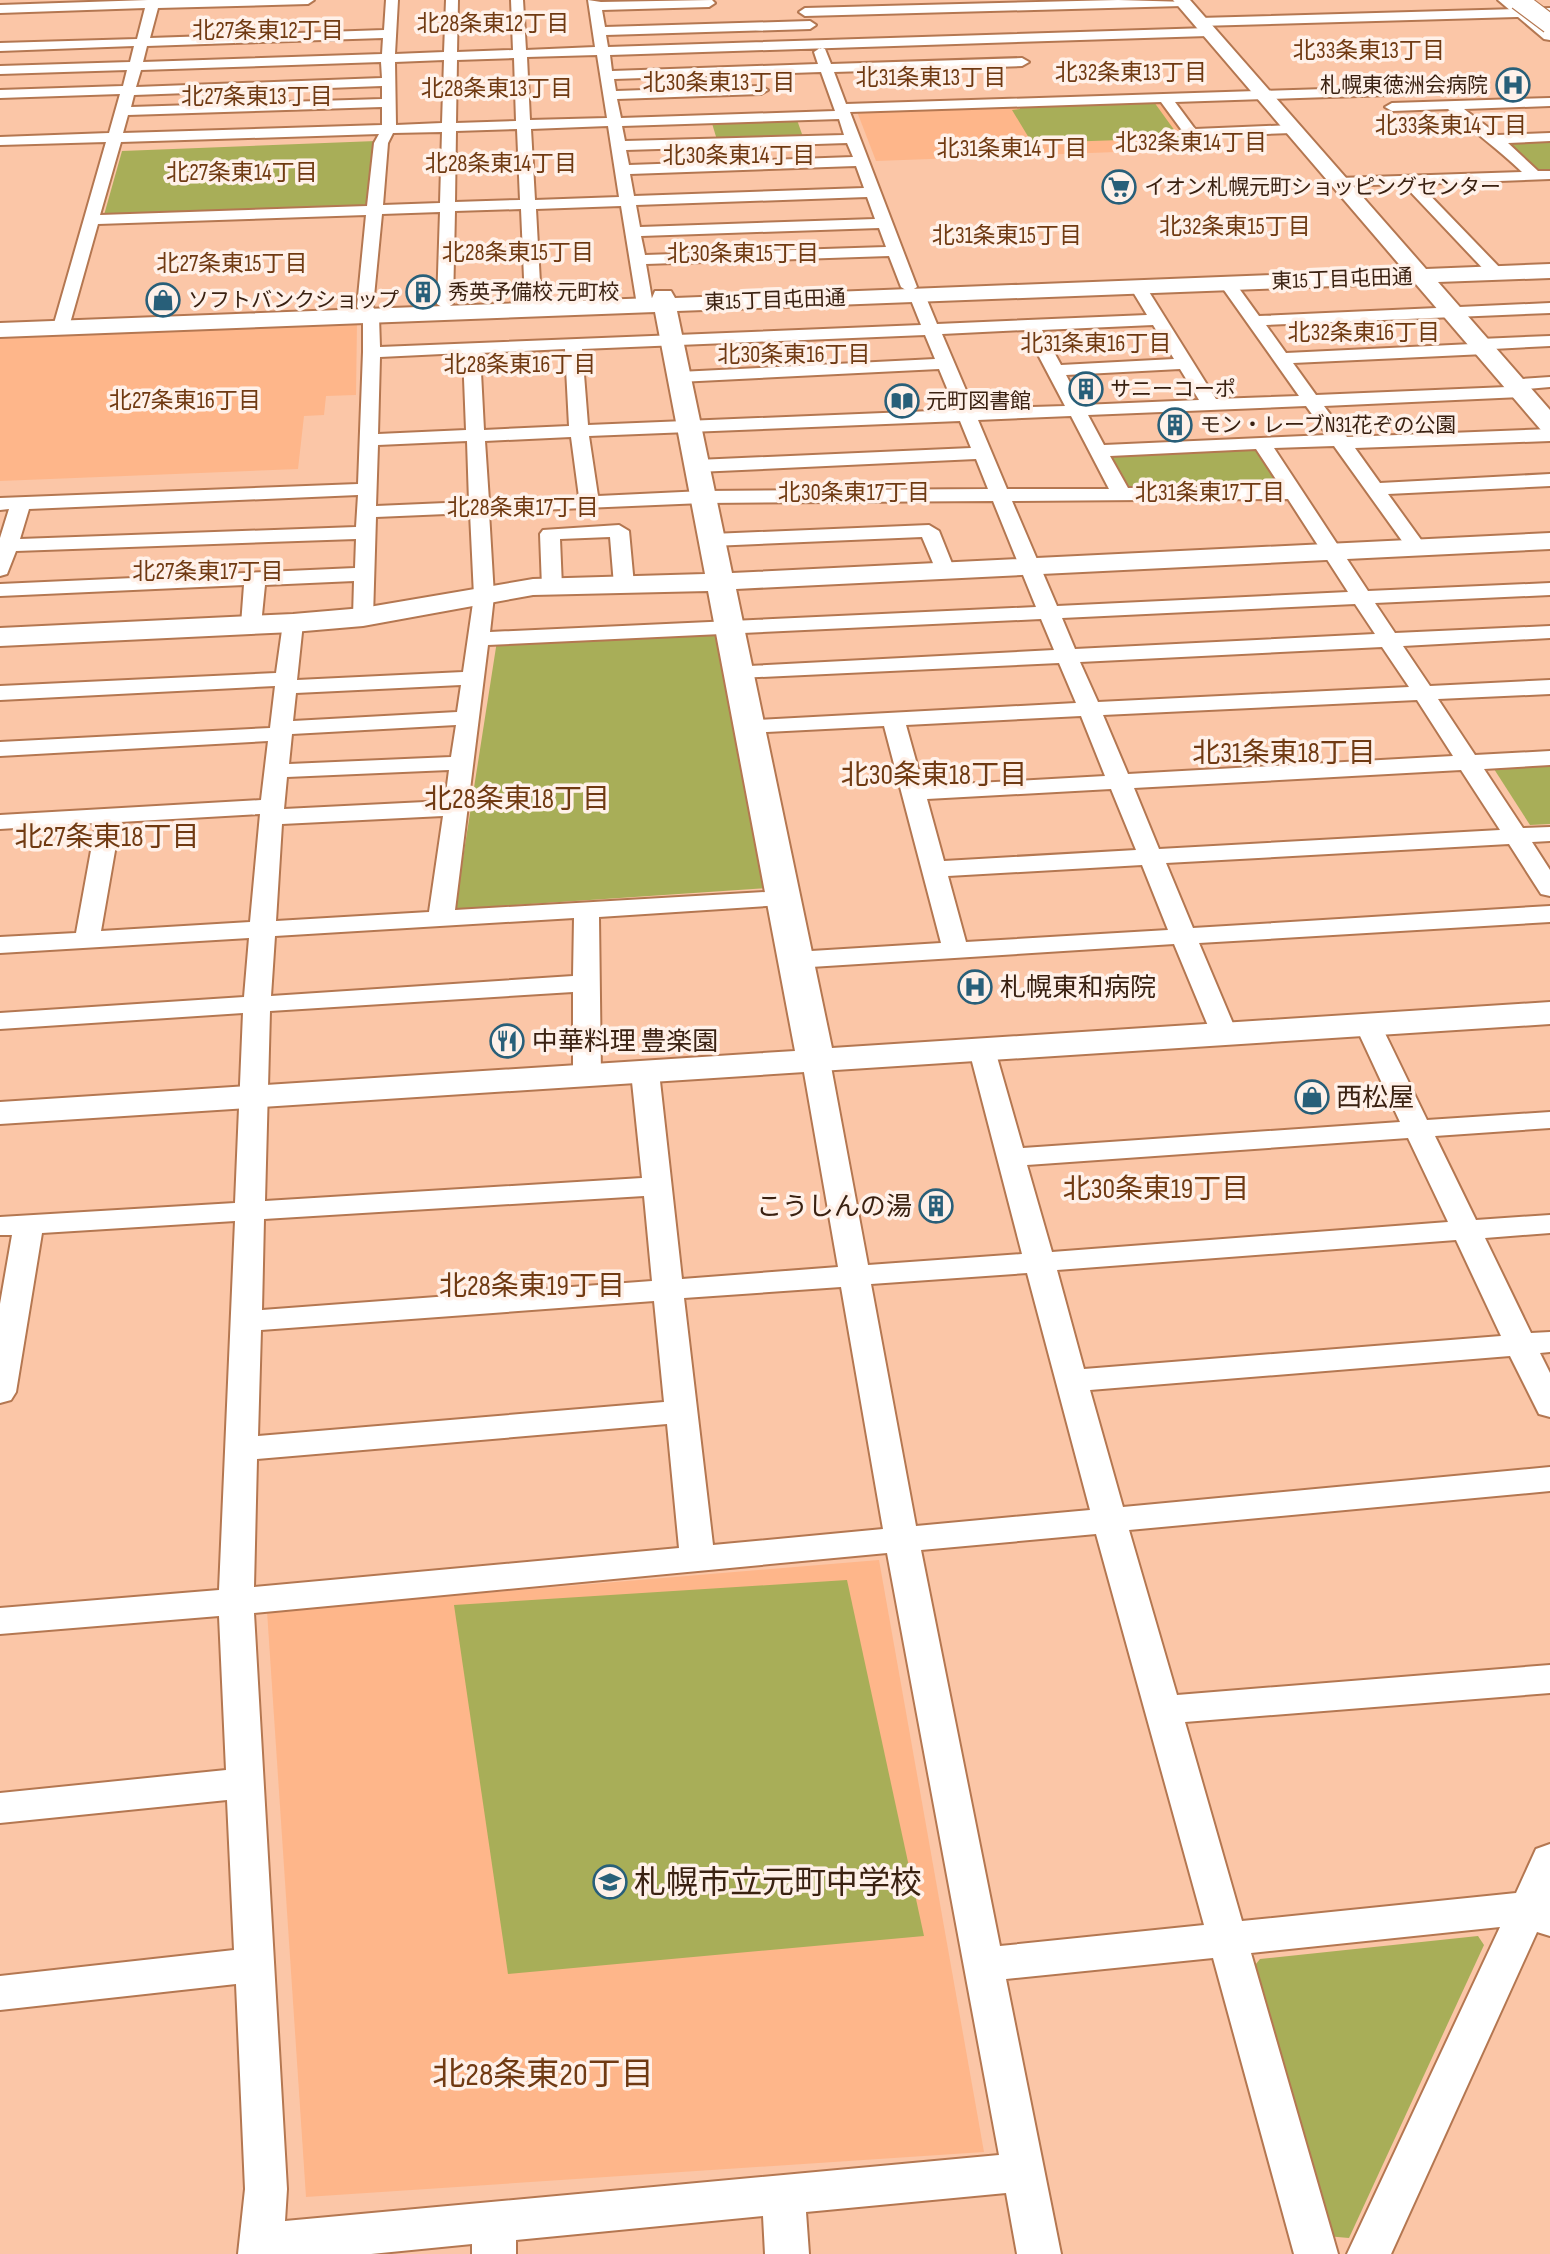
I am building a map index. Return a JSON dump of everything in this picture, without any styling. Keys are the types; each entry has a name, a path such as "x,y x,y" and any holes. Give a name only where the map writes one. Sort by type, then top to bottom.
{"main road":[{"path":"1506,0 1550,12"},
{"path":"1545,0 1550,4"},
{"path":"1525,4 1548,30"},
{"path":"1199,18 1550,425"},
{"name":"東15丁目屯田通","path":"1492,269 1550,262"},
{"name":"東15丁目屯田通","path":"0,321 63,323 1492,269 1550,271"},
{"name":"東15丁目屯田通","path":"913,291 1227,283 1418,272"},
{"path":"654,300 671,340 679,377 816,1061"},
{"name":"東15丁目屯田通","path":"368,311 446,304 654,300"},
{"name":"東15丁目屯田通","path":"0,330 63,323"},
{"path":"0,637 293,623 363,617 533,587 945,571 1550,541"},
{"path":"0,1113 1550,1013"}],"street":[{"path":"0,9 154,2 308,0"},
{"path":"446,304 452,0"},
{"path":"517,0 533,301"},
{"path":"63,323 90,220 154,2"},
{"path":"596,14 712,11 994,18 1356,17 1525,4"},
{"path":"1346,7 1373,34"},
{"path":"596,14 712,11"},
{"path":"805,12 895,251 931,329 1224,1033"},
{"path":"596,14 637,260 654,300"},
{"path":"0,47 142,43 389,17 388,128 380,143 372,211 368,311 372,352 363,617"},
{"path":"0,70 817,45 994,18 1199,18"},
{"path":"606,75 1025,66 994,18"},
{"path":"1525,32 1548,30"},
{"path":"1404,76 1419,90 1496,139 1542,175"},
{"path":"0,94 387,82"},
{"path":"285,106 289,86"},
{"path":"1037,86 1046,101"},
{"path":"609,95 780,90"},
{"path":"0,141 613,121 1263,92 1419,90"},
{"path":"1263,92 1303,110"},
{"path":"1164,97 1191,133 1292,129"},
{"path":"1382,107 1550,102"},
{"path":"122,111 387,103"},
{"path":"1496,139 1550,137"},
{"path":"617,146 852,139"},
{"path":"622,170 861,161"},
{"path":"1339,182 1542,175"},
{"path":"1406,180 1492,269"},
{"path":"90,220 872,192"},
{"path":"632,232 884,223"},
{"path":"637,260 895,251"},
{"path":"1227,283 1417,548"},
{"path":"1138,286 1210,404"},
{"path":"1254,321 1550,308"},
{"path":"372,352 1158,320"},
{"path":"1031,325 1121,494"},
{"path":"1281,358 1550,341"},
{"path":"573,344 579,432 589,501"},
{"path":"440,919 484,596 471,348"},
{"path":"679,377 945,364"},
{"path":"1055,370 1185,365"},
{"path":"368,440 1077,411 1517,388 1550,382"},
{"path":"1098,451 1550,435"},
{"path":"1262,444 1550,889"},
{"path":"697,466 983,453"},
{"path":"1374,489 1550,480"},
{"path":"0,503 366,489"},
{"path":"366,512 703,497 1293,493"},
{"path":"0,570 4,546 21,503"},
{"path":"552,587 550,534 620,531 624,584"},
{"path":"712,540 929,531 945,571"},
{"path":"4,546 366,533"},
{"path":"0,590 366,575"},
{"path":"251,625 255,579"},
{"path":"479,639 1550,589"},
{"path":"293,623 271,812 257,1003 248,1211 248,1321 236,1602 266,2189 261,2249 494,2239 783,2195 1023,2172"},
{"path":"738,672 1550,632"},
{"path":"0,693 473,678"},
{"path":"749,726 1550,687"},
{"path":"0,750 466,718"},
{"path":"893,719 956,950"},
{"path":"915,793 1550,758"},
{"path":"276,771 460,763"},
{"path":"0,822 110,814 454,808"},
{"path":"87,940 110,814"},
{"path":"935,869 1550,834"},
{"path":"0,945 783,898"},
{"path":"586,910 587,1077"},
{"path":"795,960 1550,914"},
{"path":"0,1021 586,983"},
{"path":"1367,1023 1465,1230 1535,1343 1550,1406"},
{"path":"982,1050 1110,1522 1316,2254"},
{"path":"816,1061 902,1541 1039,2254"},
{"path":"645,1072 697,1558"},
{"path":"1011,1157 1550,1120"},
{"path":"0,1392 15,1225 657,1186"},
{"path":"248,1321 1550,1224"},
{"path":"1073,1381 1535,1343"},
{"path":"241,1450 681,1412"},
{"path":"0,1621 1110,1522 1550,1479"},
{"path":"1165,1710 1550,1679"},
{"path":"0,1808 245,1783"},
{"path":"1369,2254 1538,1914 1550,1860"},
{"path":"983,1965 1228,1940 1538,1914"},
{"path":"0,1993 253,1965"},
{"path":"783,2195 787,2254"}],"shaded area":[{"path":"1159,100 1197,149 876,161 856,109"},
{"path":"357,322 356,395 326,396 324,415 304,416 298,469 0,481 0,334"},
{"name":"札幌市立元町中学校","path":"879,1560 984,2152 306,2197 267,1611"}],"green space":[{"path":"1154,102 1180,138 1032,143 1012,110 1020,107"},
{"path":"796,117 803,137 717,140 711,120"},
{"path":"1550,139 1550,172 1534,173 1501,141"},
{"path":"376,141 369,206 104,215 122,151"},
{"path":"1257,449 1282,489 1125,491 1105,454"},
{"path":"723,634 768,888 455,909 497,641"},
{"path":"1550,766 1550,824 1530,825 1494,769"},
{"path":"847,1580 924,1936 508,1974 454,1605"},
{"path":"1478,1936 1484,1945 1349,2238 1326,2236 1251,1970 1260,1959"}],"place":[{"name":"札幌東徳洲会病院","path":"1513,85"},
{"name":"イオン札幌元町ショッピングセンター","path":"1119,187"},
{"name":"秀英予備校 元町校","path":"423,292"},
{"name":"ソフトバンクショップ","path":"163,300"},
{"name":"サニーコーポ","path":"1086,389"},
{"name":"元町図書館","path":"902,401"},
{"name":"モン・レーブN31花ぞの公園","path":"1175,425"},
{"name":"札幌東和病院","path":"975,987"},
{"name":"中華料理 豊楽園","path":"507,1041"},
{"name":"西松屋","path":"1312,1097"},
{"name":"こうしんの湯","path":"936,1206"},
{"name":"札幌市立元町中学校","path":"610,1882"}],"district":[{"name":"北28条東12丁目","path":"493,23"},
{"name":"北27条東12丁目","path":"268,30"},
{"name":"北33条東13丁目","path":"1369,50"},
{"name":"北32条東13丁目","path":"1131,72"},
{"name":"北31条東13丁目","path":"931,77"},
{"name":"北30条東13丁目","path":"719,82"},
{"name":"北28条東13丁目","path":"497,88"},
{"name":"北27条東13丁目","path":"257,96"},
{"name":"北33条東14丁目","path":"1451,125"},
{"name":"北32条東14丁目","path":"1191,142"},
{"name":"北31条東14丁目","path":"1012,148"},
{"name":"北30条東14丁目","path":"739,155"},
{"name":"北28条東14丁目","path":"501,163"},
{"name":"北27条東14丁目","path":"242,172"},
{"name":"北32条東15丁目","path":"1235,226"},
{"name":"北31条東15丁目","path":"1007,235"},
{"name":"北28条東15丁目","path":"518,252"},
{"name":"北30条東15丁目","path":"743,253"},
{"name":"北27条東15丁目","path":"232,263"},
{"name":"北32条東16丁目","path":"1364,332"},
{"name":"北31条東16丁目","path":"1096,343"},
{"name":"北30条東16丁目","path":"794,354"},
{"name":"北28条東16丁目","path":"520,364"},
{"name":"北27条東16丁目","path":"185,400"},
{"name":"北30条東17丁目","path":"854,492"},
{"name":"北31条東17丁目","path":"1210,492"},
{"name":"北28条東17丁目","path":"523,507"},
{"name":"北27条東17丁目","path":"208,571"},
{"name":"北31条東18丁目","path":"1284,752"},
{"name":"北30条東18丁目","path":"934,774"},
{"name":"北28条東18丁目","path":"517,798"},
{"name":"北27条東18丁目","path":"107,836"},
{"name":"北30条東19丁目","path":"1156,1188"},
{"name":"北28条東19丁目","path":"532,1285"},
{"name":"北28条東20丁目","path":"543,2073"}]}
